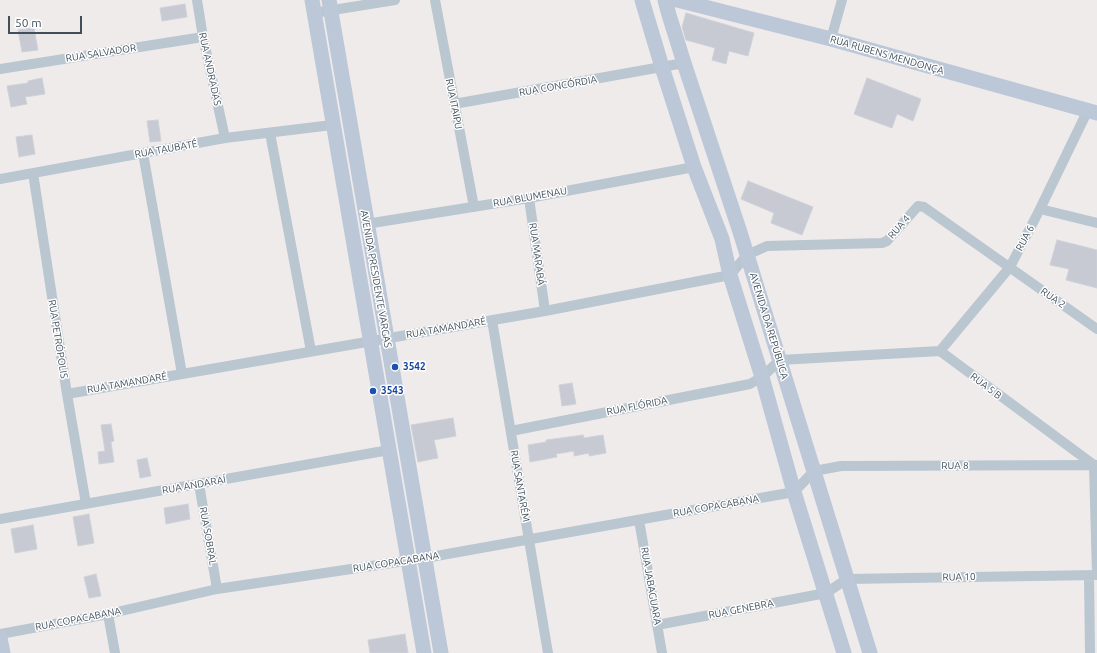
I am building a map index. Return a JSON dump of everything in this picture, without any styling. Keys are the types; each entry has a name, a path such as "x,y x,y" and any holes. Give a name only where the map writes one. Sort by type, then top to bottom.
{"street":[{"name":"RUA ANDRADAS","path":"197,0 203,37 225,138"},
{"path":"313,7 395,0"},
{"name":"RUA ITAIPU","path":"435,0 474,207"},
{"path":"642,0 694,167 722,239 730,275 762,377 794,492 844,653"},
{"name":"AVENIDA DA REPÚBLICA","path":"665,0 668,15 780,360 870,653"},
{"name":"RUA RUBENS MENDONÇA","path":"677,0 831,39 1092,113"},
{"path":"831,39 842,0"},
{"name":"AVENIDA PRESIDENTE VARGAS","path":"330,6 366,224 441,653"},
{"name":"AVENIDA PRESIDENTE VARGAS","path":"313,7 332,125 424,653"},
{"name":"RUA SALVADOR","path":"0,69 203,37"},
{"name":"RUA CONCÓRDIA","path":"454,104 684,63"},
{"name":"RUA 6","path":"940,351 1010,267 1040,208 1092,113"},
{"name":"RUA TAUBATÉ","path":"0,179 225,138 332,125"},
{"path":"270,133 311,351"},
{"path":"143,153 182,374"},
{"name":"RUA BLUMENAU","path":"366,224 529,198 694,167"},
{"name":"RUA PETRÓPOLIS","path":"34,173 67,394 86,504"},
{"name":"RUA MARABÁ","path":"529,198 545,311"},
{"name":"RUA 4","path":"730,275 747,255 767,246 882,243 887,241 918,206 924,207 1010,267"},
{"path":"1040,208 1097,223"},
{"name":"RUA 2","path":"1010,267 1097,329"},
{"name":"RUA TAMANDARÉ","path":"67,394 545,311 730,275"},
{"name":"RUA SANTARÉM","path":"492,320 548,653"},
{"path":"762,377 780,360 940,351"},
{"name":"RUA 5 B","path":"940,351 1095,465"},
{"name":"RUA FLÓRIDA","path":"510,431 750,384 762,377"},
{"name":"RUA ANDARAÍ","path":"0,519 389,450"},
{"path":"1090,653 1094,575 1095,465"},
{"name":"RUA 8","path":"814,471 841,466 1095,465"},
{"path":"794,492 814,471"},
{"name":"RUA SOBRAL","path":"199,484 217,589"},
{"name":"RUA COPACABANA","path":"0,634 108,614 217,589 425,558 794,492"},
{"name":"RUA JABAGUARA","path":"639,520 662,653"},
{"name":"RUA 10","path":"847,579 1094,575"},
{"path":"826,593 847,579"},
{"name":"RUA GENEBRA","path":"657,625 826,593"},
{"path":"108,614 115,653"},
{"path":"0,638 3,653"}],"building":[{"path":"185,4 187,17 162,21 160,8"},
{"path":"686,13 754,33 748,56 729,51 726,64 712,60 715,48 686,40 682,27"},
{"path":"34,28 38,50 22,52 18,30"},
{"path":"42,78 45,94 25,97 27,104 11,107 7,86 28,83 28,81"},
{"path":"867,78 921,99 913,121 897,114 892,128 854,114"},
{"path":"158,120 161,141 150,142 147,121"},
{"path":"32,135 35,154 19,157 16,137"},
{"path":"748,181 813,207 802,235 771,223 774,213 741,199"},
{"path":"1057,240 1097,250 1097,288 1066,280 1069,269 1050,265"},
{"path":"572,383 576,404 562,406 559,385"},
{"path":"453,418 456,436 434,440 438,458 418,462 411,425"},
{"path":"111,424 114,441 111,442 114,462 99,464 98,452 105,451 101,425"},
{"path":"583,435 584,438 603,435 606,453 589,456 589,453 574,456 574,451 556,454 557,457 530,462 528,445 546,442 546,440"},
{"path":"147,458 151,476 140,478 137,460"},
{"path":"188,504 190,519 166,524 164,508"},
{"path":"89,514 94,543 78,546 73,517"},
{"path":"33,525 37,549 15,553 11,529"},
{"path":"96,574 101,596 89,598 84,577"},
{"path":"405,634 408,653 370,653 368,640"}],"place":[{"name":"3542","path":"395,367"},
{"name":"3543","path":"373,391"}]}
